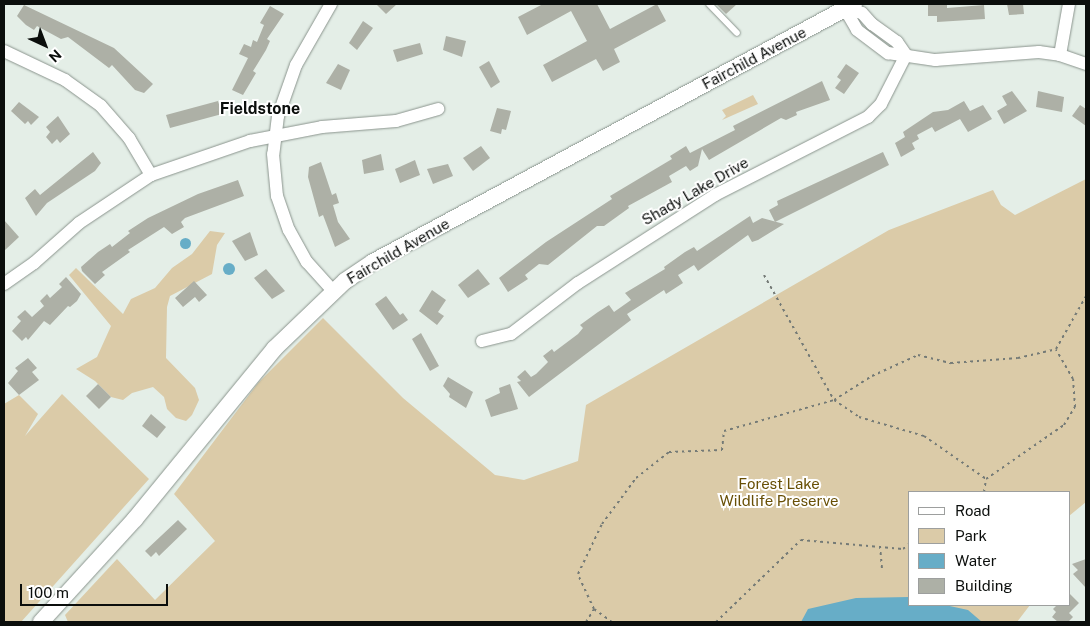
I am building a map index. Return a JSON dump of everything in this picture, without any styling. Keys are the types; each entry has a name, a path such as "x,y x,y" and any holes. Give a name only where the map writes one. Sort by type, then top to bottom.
{"main road":[{"name":"Fairchild Avenue","path":"41,622 135,519 266,358 333,290 373,262 849,6"}],"street":[{"path":"331,4 296,65 278,116 275,182 282,212 307,262 333,290"},
{"path":"1060,55 1069,4"},
{"path":"849,6 862,13 872,24 897,42 906,54 935,60 1039,52 1060,55 1086,64"},
{"path":"4,51 65,80 101,106 129,138 151,174"},
{"name":"Shady Lake Drive","path":"482,341 512,334 578,283 716,195 868,117 881,104 906,54"},
{"path":"4,284 34,264 79,223 151,174 222,149 276,135 322,126 396,121 438,109"}],"lane":[{"path":"709,4 737,33"}],"path":[{"path":"764,274 834,400 859,417 924,436 986,479"},
{"path":"612,622 594,609 578,574 602,524 636,478 669,452 722,450 724,431 834,400 872,376 918,355 951,362 1018,358 1056,349 1086,296"},
{"path":"984,491 986,479 1064,425 1075,407 1073,379 1056,349"},
{"path":"716,622 801,540 903,549 908,545"},
{"path":"880,546 882,570"},
{"path":"586,622 594,609"}],"green space":[{"path":"753,95 758,104 722,120 726,116 722,110"},
{"name":"Forest Lake Wildlife Preserve","path":"1086,179 1086,502 1070,515 1070,491 908,491 908,606 1029,606 1017,622 68,622 65,615 117,559 155,600 215,541 174,494 258,383 323,318 403,398 495,475 524,480 578,461 586,405 889,230 993,190 1001,205 1015,215"},
{"path":"210,231 225,233 217,245 212,274 170,296 167,307 166,358 195,388 199,400 192,415 186,421 176,418 167,409 164,397 153,387 132,393 123,400 111,397 95,381 76,369 97,357 111,326 69,275 76,268 123,314 131,299 155,288 172,268 192,254"},
{"path":"62,394 149,479 21,622 4,622 4,404 19,395 38,414 25,436"}],"water":[{"path":"185,237 191,243 185,249 179,243"},
{"path":"229,263 235,269 229,275 223,269"},
{"path":"908,597 908,606 950,606 968,610 982,622 801,622 808,609 856,598"}],"building":[{"path":"376,4 397,4 386,14"},
{"path":"543,4 597,4 610,29 657,4 666,21 614,49 620,62 603,71 596,59 552,82 543,65 587,41 571,11 527,35 518,17"},
{"path":"716,4 737,4 726,14"},
{"path":"928,4 947,4 947,8 984,5 985,19 937,22 937,16 928,16"},
{"path":"1007,4 1023,4 1024,14 1009,15"},
{"path":"24,5 114,48 153,84 144,93 135,90 112,65 109,68 68,37 61,39 37,26 34,30 17,16"},
{"path":"270,6 284,14 267,39 270,41 253,71 256,73 243,95 232,90 248,58 239,54 244,44 251,47 253,40 257,42 264,25 260,23"},
{"path":"363,21 373,28 357,50 349,43"},
{"path":"446,36 466,41 462,57 443,50"},
{"path":"420,43 423,54 397,62 393,50"},
{"path":"489,61 500,82 491,88 479,67"},
{"path":"338,64 350,70 341,90 326,83"},
{"path":"846,64 859,73 844,94 835,88 841,80 837,77"},
{"path":"822,81 830,100 796,112 797,115 786,120 781,118 709,160 702,149 698,166 690,171 686,166 669,176 672,182 628,206 629,208 604,226 597,226 548,265 539,264 525,275 528,279 508,292 499,278 546,242 612,199 610,196 672,159 670,156 686,146 690,153 735,130 733,126"},
{"path":"1012,91 1027,111 1004,124 997,111 1007,105 1002,96"},
{"path":"1038,91 1064,97 1062,112 1036,107"},
{"path":"218,101 222,114 170,128 166,115"},
{"path":"964,101 970,111 983,105 992,119 968,132 960,119 935,132 932,127 917,135 919,139 912,143 915,149 901,157 895,143 905,137 903,132 933,112 948,110"},
{"path":"19,102 39,117 31,125 28,121 25,124 11,111"},
{"path":"1080,105 1086,109 1086,126 1072,116"},
{"path":"497,108 511,111 506,130 502,129 501,134 490,131"},
{"path":"58,116 70,134 60,143 57,139 52,144 46,137 50,132 46,127"},
{"path":"481,146 490,158 473,171 463,158"},
{"path":"93,152 101,163 95,171 47,203 36,216 25,198 35,189 40,195"},
{"path":"883,152 889,165 775,222 769,210 778,205 777,201"},
{"path":"381,154 384,170 364,174 362,160"},
{"path":"415,160 420,175 400,183 395,169"},
{"path":"321,162 332,195 336,193 339,203 333,205 338,222 350,239 335,247 323,215 319,217 308,177 309,167"},
{"path":"448,164 453,176 433,184 427,169"},
{"path":"238,180 244,196 185,218 181,222 184,227 172,234 164,227 128,250 130,252 102,272 105,275 95,284 82,271 81,267 98,252 110,244 112,247 130,233 128,231 148,218 198,194"},
{"path":"750,216 753,223 762,218 784,224 752,242 748,235 698,271 694,265 678,275 683,283 666,294 664,290 627,314 631,320 529,397 517,382 521,381 517,377 525,370 531,377 536,374 548,362 543,356 552,349 554,352 578,334 583,328 580,325 598,312 609,305 614,312 631,300 625,293 665,269 664,267 685,252 694,247 697,251"},
{"path":"4,220 19,237 4,251"},
{"path":"250,232 258,255 245,261 232,241"},
{"path":"266,269 285,291 272,299 254,278"},
{"path":"478,269 490,284 468,298 458,285"},
{"path":"66,277 81,294 77,301 70,307 68,306 50,325 44,321 28,340 26,337 22,341 12,331 21,321 17,317 25,310 32,317 44,306 40,301 47,294 50,298 62,287 59,284"},
{"path":"194,281 207,295 199,302 195,297 183,307 175,298"},
{"path":"432,290 446,300 438,312 444,316 437,325 419,311"},
{"path":"386,296 400,315 403,313 408,320 393,330 375,304"},
{"path":"421,333 439,366 430,371 412,339"},
{"path":"28,358 37,368 32,372 39,380 19,395 8,383 18,371 15,368"},
{"path":"448,377 473,392 466,408 449,397 450,394 443,386"},
{"path":"98,384 111,397 99,409 86,396"},
{"path":"510,384 518,409 491,417 485,400 500,393 499,388"},
{"path":"151,414 166,427 157,438 142,426"},
{"path":"178,520 187,529 159,556 156,552 151,557 145,551"},
{"path":"1086,559 1086,588 1073,574 1078,570 1072,564"},
{"path":"1070,594 1079,603 1069,613 1073,617 1068,622 1058,622 1052,617 1056,612 1053,609 1056,606 1070,606"}],"district":[{"name":"Fieldstone","path":"260,109"}]}
